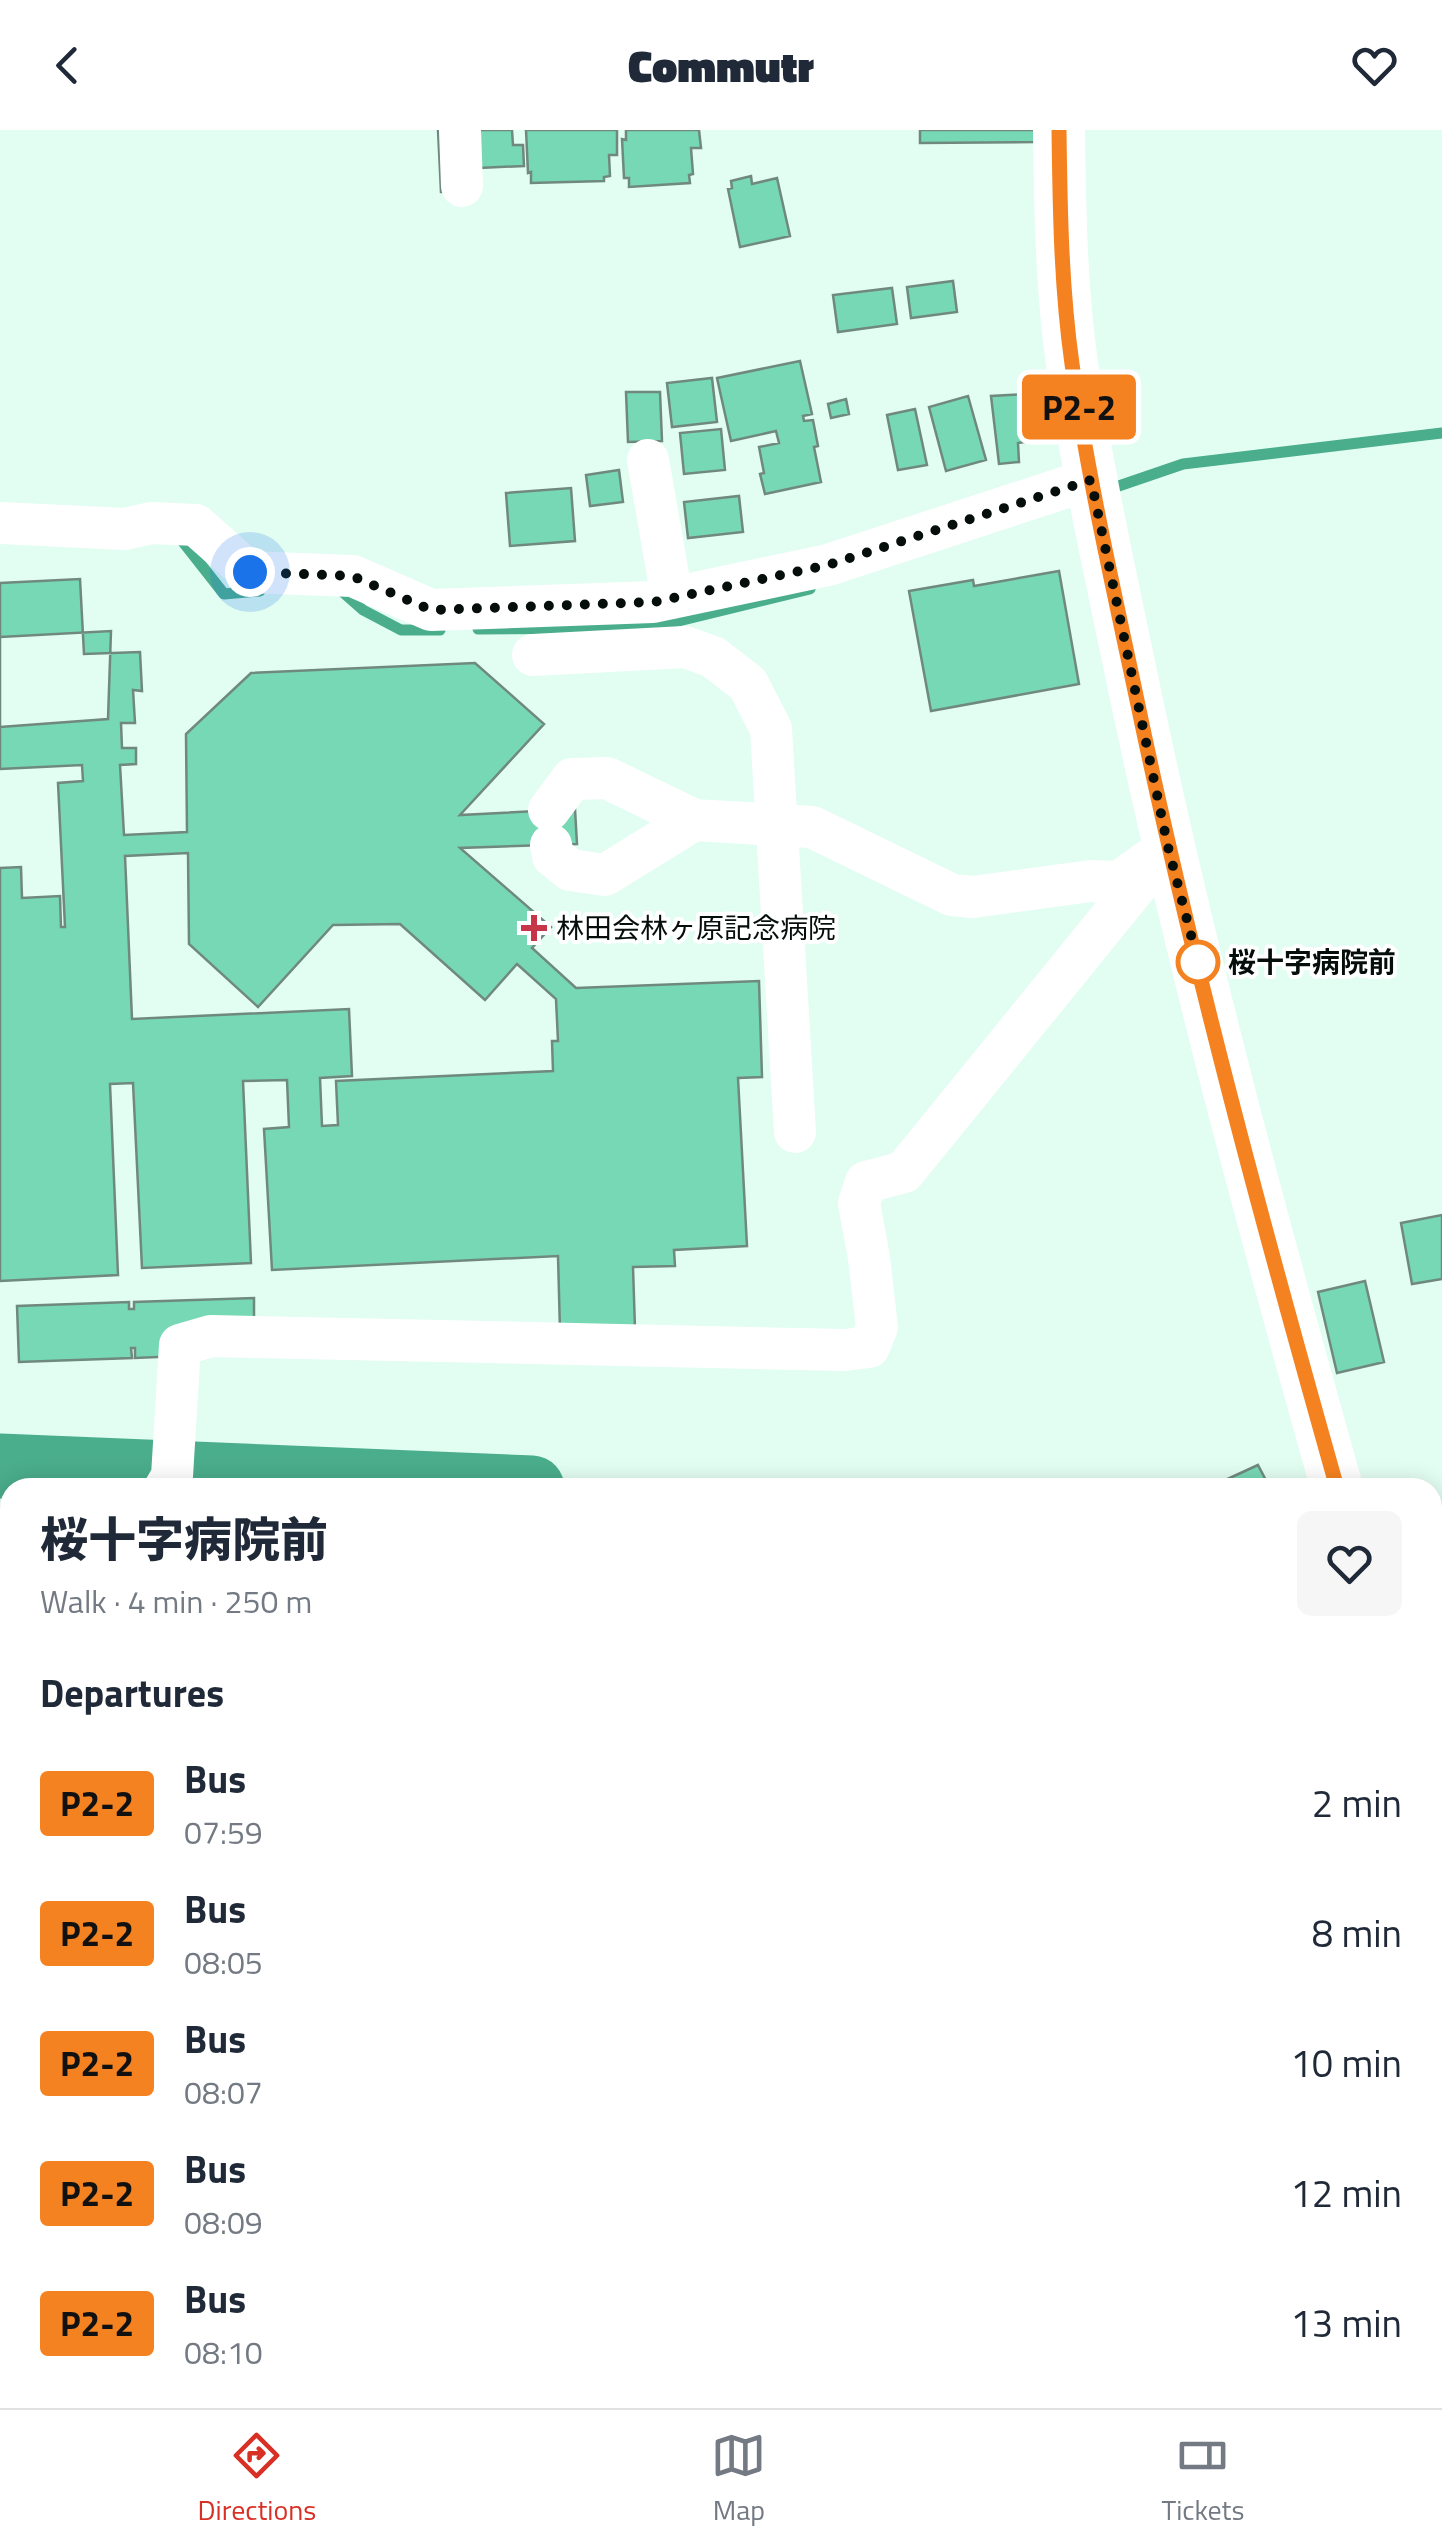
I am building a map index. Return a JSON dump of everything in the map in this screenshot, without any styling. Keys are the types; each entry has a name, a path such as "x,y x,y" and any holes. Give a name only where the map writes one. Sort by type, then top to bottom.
{"main road":[{"path":"1059,130 1061,251 1072,362 1091,480 1168,847 1334,1478"}],"street":[{"path":"460,130 462,186"},
{"path":"648,460 672,598"},
{"path":"0,522 125,529 151,523 196,524 250,572 352,576 431,610 654,602 828,565 1091,480"},
{"path":"533,655 685,647 714,657 748,684 771,729 795,1132"},
{"path":"694,820 605,874 570,870 553,856 550,828 572,780 607,778 694,820 812,827 952,895 973,896 1091,881 1119,882 1168,847"},
{"path":"171,1478 180,1345 211,1336 825,1350 870,1347 877,1327 860,1203 866,1182 904,1172 1168,847"}],"building":[{"path":"438,130 512,130 513,145 523,145 524,166 479,168 480,191 441,192"},
{"path":"526,130 617,130 617,155 609,155 610,176 604,177 604,181 531,183"},
{"path":"626,130 699,130 701,148 691,148 690,183 629,187 629,178 624,178 622,139 626,140"},
{"path":"920,130 1036,130 1036,142 920,143"},
{"path":"751,176 752,184 777,178 790,236 740,247 728,189 732,188 731,181"},
{"path":"953,281 957,312 911,318 907,287"},
{"path":"892,288 897,324 838,332 833,295"},
{"path":"800,361 812,414 803,416 804,421 813,420 821,482 765,494 759,447 779,443 776,431 731,441 717,378"},
{"path":"712,378 717,422 672,427 667,383"},
{"path":"626,392 660,392 662,441 628,442"},
{"path":"1045,393 1049,427 1036,429 1037,440 1018,443 1019,462 999,464 991,396"},
{"path":"968,396 986,460 946,471 929,407"},
{"path":"846,399 849,414 831,418 828,404"},
{"path":"915,409 927,465 898,470 887,415"},
{"path":"721,429 725,470 684,474 680,433"},
{"path":"619,470 623,502 590,506 586,475"},
{"path":"571,488 575,541 510,546 506,493"},
{"path":"739,496 743,532 688,538 684,502"},
{"path":"1059,571 1079,684 931,711 909,591 973,580 974,586"},
{"path":"80,579 84,654 140,652 142,691 133,690 135,723 121,723 122,748 136,748 136,764 120,765 124,835 187,832 186,734 251,673 475,663 544,724 460,815 575,809 577,844 460,848 551,927 532,948 576,988 759,981 762,1077 738,1078 747,1246 674,1250 675,1266 633,1267 635,1329 560,1331 558,1256 272,1270 264,1129 289,1127 287,1080 243,1081 251,1263 142,1268 133,1083 110,1084 118,1275 0,1281 0,868 21,867 22,898 60,896 61,927 65,927 58,783 83,781 82,765 0,769 0,583","holes":["188,853 189,944 258,1007 333,925 400,924 485,1000 517,964 556,999 558,1041 552,1041 553,1071 336,1081 338,1125 322,1126 320,1078 352,1076 349,1009 132,1019 125,856"]},
{"path":"111,631 108,719 0,727 0,637"},
{"path":"1442,1215 1442,1279 1412,1284 1401,1223"},
{"path":"1365,1281 1384,1362 1337,1373 1318,1292"},
{"path":"254,1298 254,1353 135,1358 135,1348 131,1348 132,1358 19,1362 17,1306 129,1302 129,1309 134,1309 134,1302"},
{"path":"1258,1465 1265,1478 1230,1478"}],"waterway":[{"path":"1107,490 1183,464 1442,433"},
{"path":"176,539 180,538 224,594 260,591"},
{"path":"337,587 363,610 401,630 440,630"},
{"path":"478,629 650,628 810,589"},
{"path":"0,1466 290,1478"}],"bus line":[{"name":"P2-2","path":"1059,130 1061,251 1072,362 1094,494 1168,847 1334,1478"}],"place":[{"name":"林田会林ヶ原記念病院","path":"534,928"},
{"name":"桜十字病院前","path":"1198,962"}],"route":[{"path":"250,572 352,576 431,610 654,602 828,565 1091,480 1168,847 1198,962"}]}
